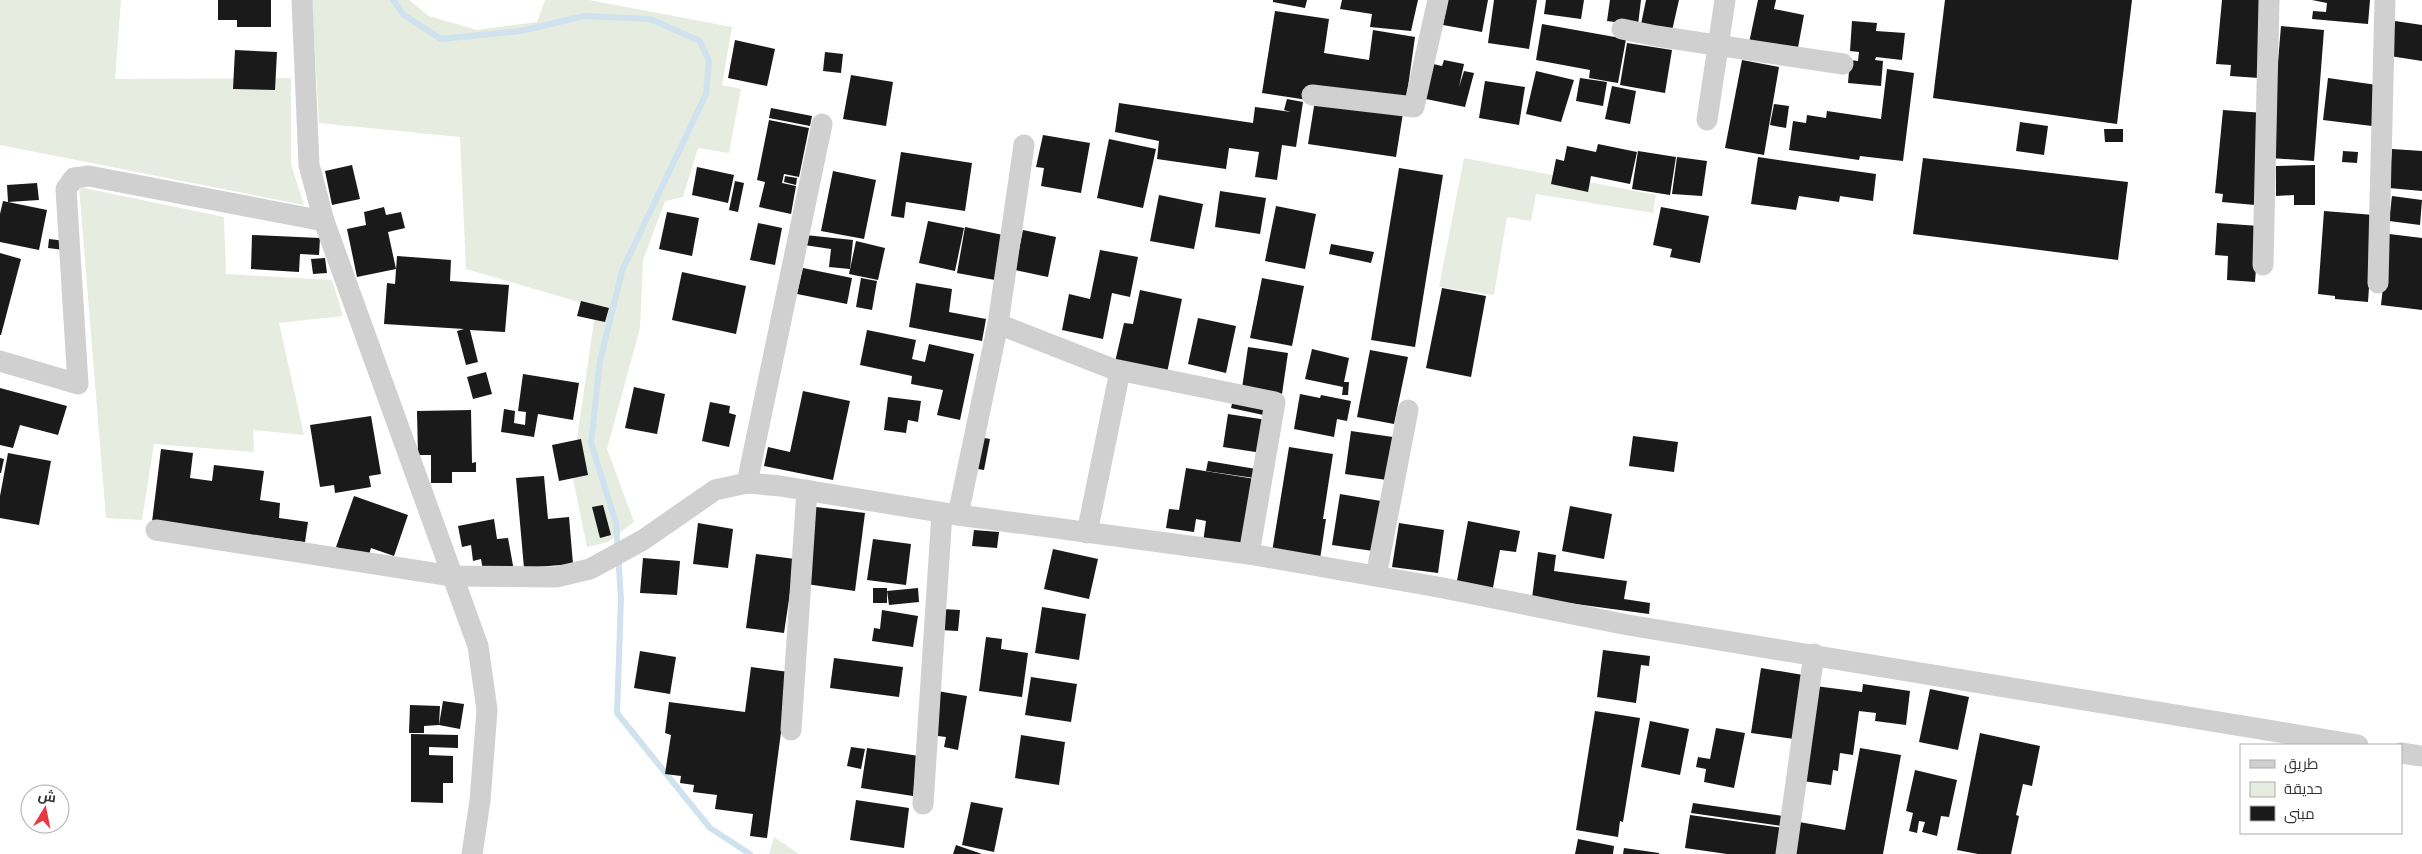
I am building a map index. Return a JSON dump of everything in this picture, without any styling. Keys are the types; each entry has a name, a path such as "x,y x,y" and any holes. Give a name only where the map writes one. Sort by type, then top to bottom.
{"street":[{"path":"302,0 309,165 324,221 478,646 487,710 480,801 472,854"},
{"path":"1312,94 1414,107 1438,0"},
{"path":"1707,120 1725,0"},
{"path":"2263,265 2269,0"},
{"path":"2378,284 2385,0"},
{"path":"1622,29 1844,64"},
{"path":"747,483 822,124"},
{"path":"923,804 950,514 998,324 1024,145"},
{"path":"0,360 78,384 66,189 74,178 89,176 324,221"},
{"path":"998,324 1120,370 1276,402 1249,554"},
{"path":"1087,533 1120,370"},
{"path":"1376,576 1408,410"},
{"path":"156,530 452,576 556,577 590,569 643,540 716,490 747,483 807,490 950,514 1249,554 1376,576 1628,625 1814,654 2352,744"},
{"path":"792,730 807,490"},
{"path":"1786,854 1814,654"},
{"path":"2402,752 2422,756"}],"green space":[{"path":"0,0 121,0 115,79 291,78 291,164 304,205 0,145"},
{"path":"312,0 409,0 429,16 477,30 537,22 545,0 589,0 732,27 722,85 741,89 729,153 698,148 683,197 665,201 643,260 640,328 607,449 634,522 608,542 587,547 572,474 596,307 466,269 460,137 319,123"},
{"path":"1464,158 1656,195 1653,213 1536,194 1531,221 1507,217 1494,295 1439,287"},
{"path":"79,187 224,217 226,274 332,280 343,316 279,323 304,435 253,430 254,452 154,444 142,520 106,518"},
{"path":"774,837 799,854 769,854"}],"building":[{"path":"218,0 271,0 271,27 237,27 237,20 218,20"},
{"path":"1273,0 1307,0 1305,8 1273,2"},
{"path":"1342,0 1418,0 1411,31 1370,27 1372,14 1340,9"},
{"path":"1448,0 1488,0 1482,32 1443,25"},
{"path":"1494,0 1537,0 1529,49 1488,43"},
{"path":"1546,0 1584,0 1581,19 1544,14"},
{"path":"1610,0 1641,0 1638,25 1607,21"},
{"path":"1646,0 1679,0 1671,35 1640,29"},
{"path":"1758,0 1776,0 1774,9 1804,15 1797,53 1749,43"},
{"path":"1945,0 2132,0 2117,124 1933,98"},
{"path":"2222,0 2266,0 2259,78 2230,76 2231,65 2216,64"},
{"path":"2312,0 2370,0 2368,24 2312,19 2313,11 2326,12 2327,3"},
{"path":"1275,11 1329,19 1324,53 1369,60 1373,30 1415,37 1406,101 1308,100 1262,93"},
{"path":"1852,21 1877,23 1876,31 1905,33 1902,60 1876,57 1875,60 1883,61 1881,86 1848,83 1850,60 1858,61 1859,52 1850,51"},
{"path":"2395,21 2422,25 2422,61 2390,56"},
{"path":"1542,24 1626,39 1618,83 1589,78 1590,70 1536,60"},
{"path":"2281,26 2324,30 2314,161 2270,158"},
{"path":"735,40 775,49 767,86 728,78"},
{"path":"1627,43 1672,50 1665,93 1620,85"},
{"path":"235,50 277,52 275,90 233,89"},
{"path":"825,52 843,54 841,73 823,71"},
{"path":"1444,60 1464,64 1459,87 1464,71 1474,73 1465,107 1421,98 1429,63 1442,66"},
{"path":"1742,60 1779,67 1764,155 1725,148"},
{"path":"1887,69 1914,73 1903,161 1860,156 1859,160 1789,150 1793,121 1806,123 1807,115 1826,118 1827,111 1881,119"},
{"path":"1536,71 1574,80 1561,122 1526,114"},
{"path":"851,75 893,82 886,126 843,119"},
{"path":"1580,78 1607,82 1603,106 1576,101"},
{"path":"2328,78 2377,85 2372,126 2323,120"},
{"path":"1485,81 1525,87 1519,125 1479,118"},
{"path":"1612,86 1636,91 1630,124 1605,119"},
{"path":"1287,99 1303,102 1296,147 1282,145 1277,180 1255,177 1259,152 1229,148 1226,169 1157,159 1159,141 1115,132 1119,103 1253,123 1255,107 1291,112 1284,110"},
{"path":"1315,100 1403,113 1396,157 1308,144"},
{"path":"1774,104 1789,106 1786,128 1770,125"},
{"path":"771,108 812,116 810,126 769,118"},
{"path":"2223,110 2264,113 2255,205 2222,202 2223,194 2215,193"},
{"path":"769,120 809,128 799,177 784,174 782,183 796,186 791,214 759,207 765,182 757,180"},
{"path":"2020,122 2048,126 2044,155 2016,151"},
{"path":"2104,129 2123,129 2123,142 2105,142"},
{"path":"1043,135 1090,143 1081,193 1041,186 1044,168 1036,167"},
{"path":"1109,139 1156,149 1143,208 1097,198"},
{"path":"1598,144 1637,152 1630,184 1591,176 1588,192 1551,184 1556,159 1564,161 1567,146 1596,152"},
{"path":"2392,149 2422,151 2422,191 2389,188"},
{"path":"1638,151 1676,157 1670,195 1632,189"},
{"path":"2343,151 2358,152 2357,163 2342,162"},
{"path":"901,152 972,163 965,211 906,202 904,218 891,216"},
{"path":"1677,157 1707,161 1702,196 1672,194"},
{"path":"1758,157 1876,174 1873,201 1840,196 1839,202 1799,196 1796,210 1751,204"},
{"path":"1923,158 2128,182 2118,260 1913,234"},
{"path":"352,165 360,199 332,205 325,171"},
{"path":"2315,165 2315,205 2294,205 2294,195 2276,196 2276,166"},
{"path":"697,167 734,175 728,203 692,195"},
{"path":"1399,168 1443,175 1415,347 1371,340"},
{"path":"833,171 876,180 864,239 821,231"},
{"path":"785,176 797,178 796,185 784,182"},
{"path":"735,181 744,183 738,212 729,210"},
{"path":"37,183 39,200 8,202 7,185"},
{"path":"1220,191 1266,198 1260,234 1215,227"},
{"path":"1159,195 1203,204 1194,249 1150,241"},
{"path":"2392,196 2422,200 2420,225 2389,221"},
{"path":"3,201 47,210 39,250 0,242 0,214"},
{"path":"1276,206 1316,214 1305,269 1265,261"},
{"path":"384,207 386,215 401,212 405,228 388,232 396,269 357,277 347,229 366,225 364,212"},
{"path":"1661,207 1709,216 1700,263 1670,257 1672,249 1653,245"},
{"path":"2324,211 2374,215 2368,302 2335,299 2335,296 2318,294"},
{"path":"667,212 699,218 692,256 659,249"},
{"path":"928,221 964,228 955,271 919,263"},
{"path":"758,223 782,228 775,265 750,260"},
{"path":"2217,223 2259,226 2255,282 2227,280 2228,256 2215,255"},
{"path":"965,227 1003,235 995,280 957,273"},
{"path":"1023,230 1056,237 1048,277 1015,270"},
{"path":"2389,234 2422,238 2422,310 2381,305"},
{"path":"252,235 320,238 319,255 300,254 299,272 251,269"},
{"path":"805,235 853,240 850,269 829,267 831,249 804,245"},
{"path":"49,239 66,241 64,250 48,248"},
{"path":"856,241 885,248 878,280 849,274"},
{"path":"1331,244 1374,252 1371,263 1329,254"},
{"path":"1100,250 1138,257 1130,297 1112,293 1103,339 1062,330 1069,294 1090,299"},
{"path":"0,253 21,259 1,335 0,335"},
{"path":"397,256 451,260 450,281 509,285 505,332 470,330 478,362 466,365 457,331 464,329 384,324 387,283 395,284"},
{"path":"325,258 327,273 313,274 311,259"},
{"path":"803,268 852,278 847,304 797,294"},
{"path":"682,272 746,286 736,334 672,320"},
{"path":"861,278 877,281 872,310 856,307"},
{"path":"1262,278 1304,286 1292,346 1250,338"},
{"path":"916,283 952,289 949,312 986,319 982,341 909,327"},
{"path":"1442,288 1486,296 1471,377 1426,368"},
{"path":"1140,290 1182,299 1167,373 1115,362 1124,323 1133,324"},
{"path":"581,301 609,308 605,322 577,316"},
{"path":"1198,318 1236,326 1226,373 1188,364"},
{"path":"867,330 916,340 912,359 925,362 929,344 974,354 960,420 937,415 943,390 911,384 912,376 860,365"},
{"path":"1248,347 1288,353 1282,394 1242,388"},
{"path":"1312,349 1349,358 1344,382 1349,382 1348,395 1342,395 1343,387 1305,379"},
{"path":"1370,350 1408,357 1394,424 1357,417"},
{"path":"486,372 492,394 473,399 467,377"},
{"path":"523,374 579,383 573,420 538,414 534,437 501,432 504,409 515,411 514,423 525,425 526,412 518,411"},
{"path":"634,387 665,394 657,434 625,428"},
{"path":"0,388 67,406 58,435 20,425 13,448 0,445"},
{"path":"803,391 850,401 833,480 764,466 768,447 790,452"},
{"path":"1300,394 1320,398 1321,395 1351,401 1347,421 1337,419 1334,437 1294,429"},
{"path":"1234,395 1270,404 1268,416 1231,408"},
{"path":"888,397 921,401 918,422 908,420 906,433 884,430"},
{"path":"710,402 730,406 729,413 736,415 729,447 702,441"},
{"path":"471,410 472,463 476,462 476,472 452,472 452,483 431,483 431,455 418,455 417,411"},
{"path":"1228,414 1267,420 1262,453 1223,447"},
{"path":"371,416 381,474 369,476 371,487 335,493 334,485 320,487 310,425"},
{"path":"1351,431 1393,437 1387,480 1345,474"},
{"path":"1633,436 1678,442 1674,472 1629,466"},
{"path":"979,437 990,439 984,470 972,468"},
{"path":"581,439 588,475 559,481 552,445"},
{"path":"1289,447 1333,454 1323,519 1326,519 1320,559 1272,552"},
{"path":"161,449 193,453 190,478 212,481 214,465 264,471 260,500 280,503 279,518 308,522 305,542 152,522"},
{"path":"8,453 51,461 39,525 0,518 0,496"},
{"path":"0,458 4,459 1,473 0,473"},
{"path":"1208,461 1256,469 1254,478 1206,471"},
{"path":"1186,468 1255,479 1244,549 1203,542 1206,521 1196,519 1194,532 1166,528 1169,509 1179,510"},
{"path":"544,476 548,519 569,517 573,564 524,568 516,478"},
{"path":"1340,494 1381,501 1373,551 1332,545"},
{"path":"354,496 408,515 394,556 371,548 368,558 336,547"},
{"path":"603,505 611,535 600,538 592,507"},
{"path":"1570,506 1612,514 1604,559 1562,551"},
{"path":"816,507 865,513 855,591 806,584"},
{"path":"494,519 497,539 508,538 514,571 484,576 481,559 473,561 471,545 462,547 458,526"},
{"path":"1468,521 1520,531 1516,552 1500,550 1492,593 1456,586"},
{"path":"698,523 733,529 728,568 693,564"},
{"path":"1399,523 1444,530 1438,573 1392,567"},
{"path":"974,530 999,532 997,548 972,546"},
{"path":"873,539 911,544 906,585 867,580"},
{"path":"1053,549 1098,559 1089,599 1044,589"},
{"path":"1538,552 1556,555 1554,571 1627,581 1624,599 1650,603 1649,614 1532,598"},
{"path":"756,554 795,559 784,633 746,628"},
{"path":"643,558 680,561 677,595 640,593"},
{"path":"873,588 887,588 887,603 873,603"},
{"path":"918,588 919,602 889,605 887,591"},
{"path":"1042,607 1086,614 1079,660 1035,653"},
{"path":"942,609 960,610 958,631 940,630"},
{"path":"882,610 918,616 913,647 872,641 874,628 880,629"},
{"path":"986,637 1002,639 1001,649 1028,653 1022,697 979,691"},
{"path":"1603,650 1650,656 1649,666 1641,665 1636,703 1597,697"},
{"path":"640,651 676,657 670,694 634,688"},
{"path":"834,658 903,667 899,697 830,688"},
{"path":"751,667 789,672 767,838 750,836 753,814 715,809 717,795 693,792 694,785 680,783 681,776 665,774 671,735 665,733 669,702 745,712"},
{"path":"1761,668 1803,675 1794,739 1751,733"},
{"path":"1031,677 1077,684 1071,722 1025,715"},
{"path":"1863,684 1910,691 1906,725 1875,721 1876,713 1859,711 1853,755 1840,753 1838,771 1833,770 1831,785 1803,781 1815,686 1862,692"},
{"path":"1930,689 1969,697 1958,750 1919,742"},
{"path":"937,691 967,696 958,750 944,747 946,737 930,735"},
{"path":"443,701 464,704 460,729 439,725"},
{"path":"410,705 440,706 439,725 424,726 424,733 409,733"},
{"path":"1595,711 1640,718 1623,822 1620,821 1618,837 1576,830"},
{"path":"1650,721 1689,729 1680,775 1641,767"},
{"path":"1716,728 1745,733 1734,788 1704,782 1706,769 1696,767 1698,757 1710,759"},
{"path":"1980,733 2040,746 2032,786 2023,784 2016,815 2019,816 2011,854 1978,854 1957,850"},
{"path":"411,734 458,735 458,748 429,747 429,755 453,756 453,783 443,783 443,803 411,802"},
{"path":"1021,735 1065,742 1059,785 1015,778"},
{"path":"851,747 865,749 861,769 847,766"},
{"path":"867,748 919,756 913,796 861,788"},
{"path":"1860,748 1901,755 1883,854 1793,854 1799,822 1845,830"},
{"path":"1915,770 1957,780 1949,817 1941,816 1937,836 1922,832 1925,822 1919,821 1917,833 1909,831 1913,813 1906,811"},
{"path":"856,800 909,808 904,848 850,840"},
{"path":"971,802 1003,808 994,852 962,845"},
{"path":"1693,803 1783,816 1781,826 1691,813"},
{"path":"1690,815 1783,828 1779,854 1727,854 1685,848"},
{"path":"1578,839 1614,846 1613,854 1575,854"},
{"path":"956,845 982,854 953,854"},
{"path":"1624,848 1659,853 1659,854 1623,854"}],"waterway":[{"path":"393,0 404,15 441,39 521,31 584,16 650,19 700,41 709,61 706,94 622,271 600,361 591,443 616,523 621,599 617,713 710,828 750,854"}]}
